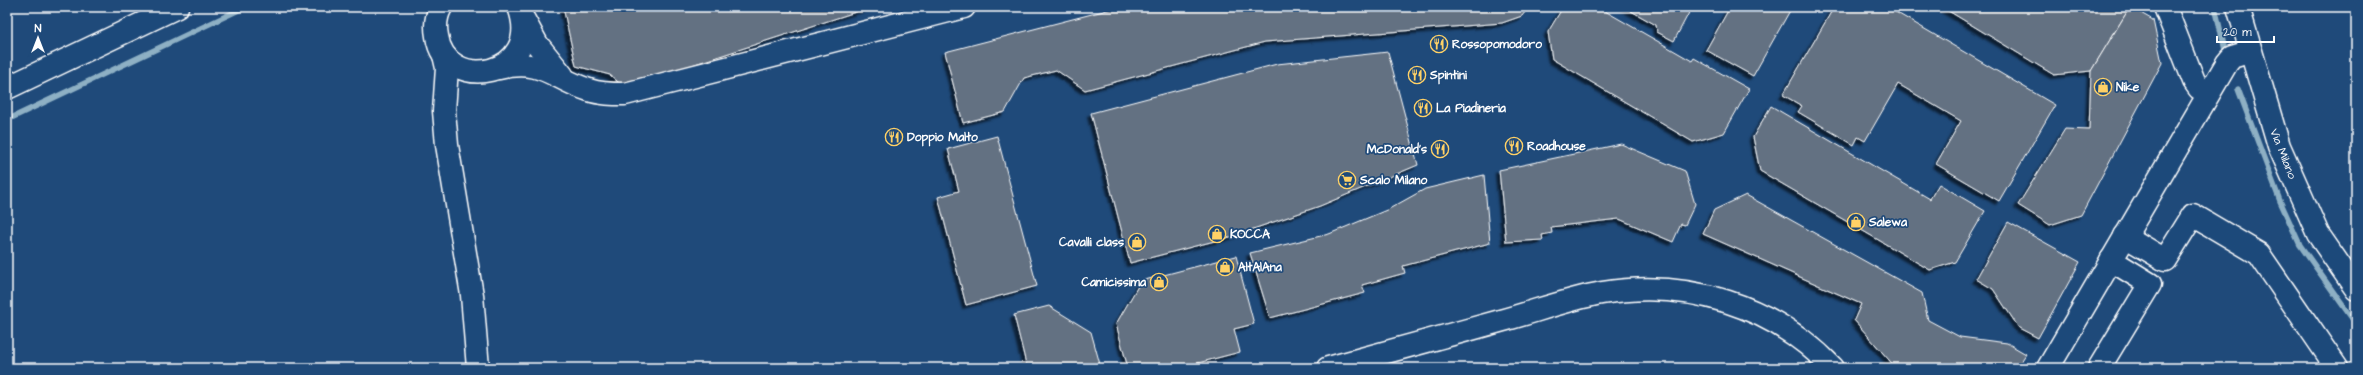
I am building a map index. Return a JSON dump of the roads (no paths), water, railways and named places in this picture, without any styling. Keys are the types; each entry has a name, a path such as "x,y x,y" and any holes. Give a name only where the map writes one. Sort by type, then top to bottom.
{"street":[{"path":"7,88 177,7"},
{"path":"425,7 438,17 438,41 444,55 447,68 445,126 472,295 478,368"},
{"path":"444,55 456,65 470,71 492,70 527,64 546,70 574,85 590,91 625,94 964,7"},
{"path":"2165,7 2194,81 2208,94"},
{"name":"Via Milano","path":"2238,7 2249,52 2278,146 2318,234 2356,289"},
{"path":"521,14 548,60 574,85"},
{"path":"445,126 448,107 461,86 470,79 492,70 512,59 520,47 524,34 521,14"},
{"path":"2048,368 2227,63 2232,57 2249,52"},
{"path":"2125,236 2165,260 2192,215 2259,254 2337,368"},
{"path":"2099,368 2150,284 2111,260"},
{"path":"1328,368 1600,294 1645,290 1680,291 1740,305 1767,317 1796,335 1833,368"}],"waterway":[{"path":"7,120 245,7"},
{"path":"2215,7 2225,50"},
{"path":"2238,89 2280,201 2300,245 2356,324"}],"place":[{"name":"Rossopomodoro","path":"1439,44"},
{"name":"Spintini","path":"1417,75"},
{"name":"Nike","path":"2103,87"},
{"name":"La Piadineria","path":"1423,108"},
{"name":"Doppio Malto","path":"894,137"},
{"name":"Roadhouse","path":"1514,146"},
{"name":"McDonald's","path":"1440,149"},
{"name":"Scalo Milano","path":"1347,180"},
{"name":"Salewa","path":"1856,222"},
{"name":"KOCCA","path":"1217,234"},
{"name":"Cavalli class","path":"1137,242"},
{"name":"AltAlAna","path":"1225,267"},
{"name":"Camicissima","path":"1159,282"}]}
